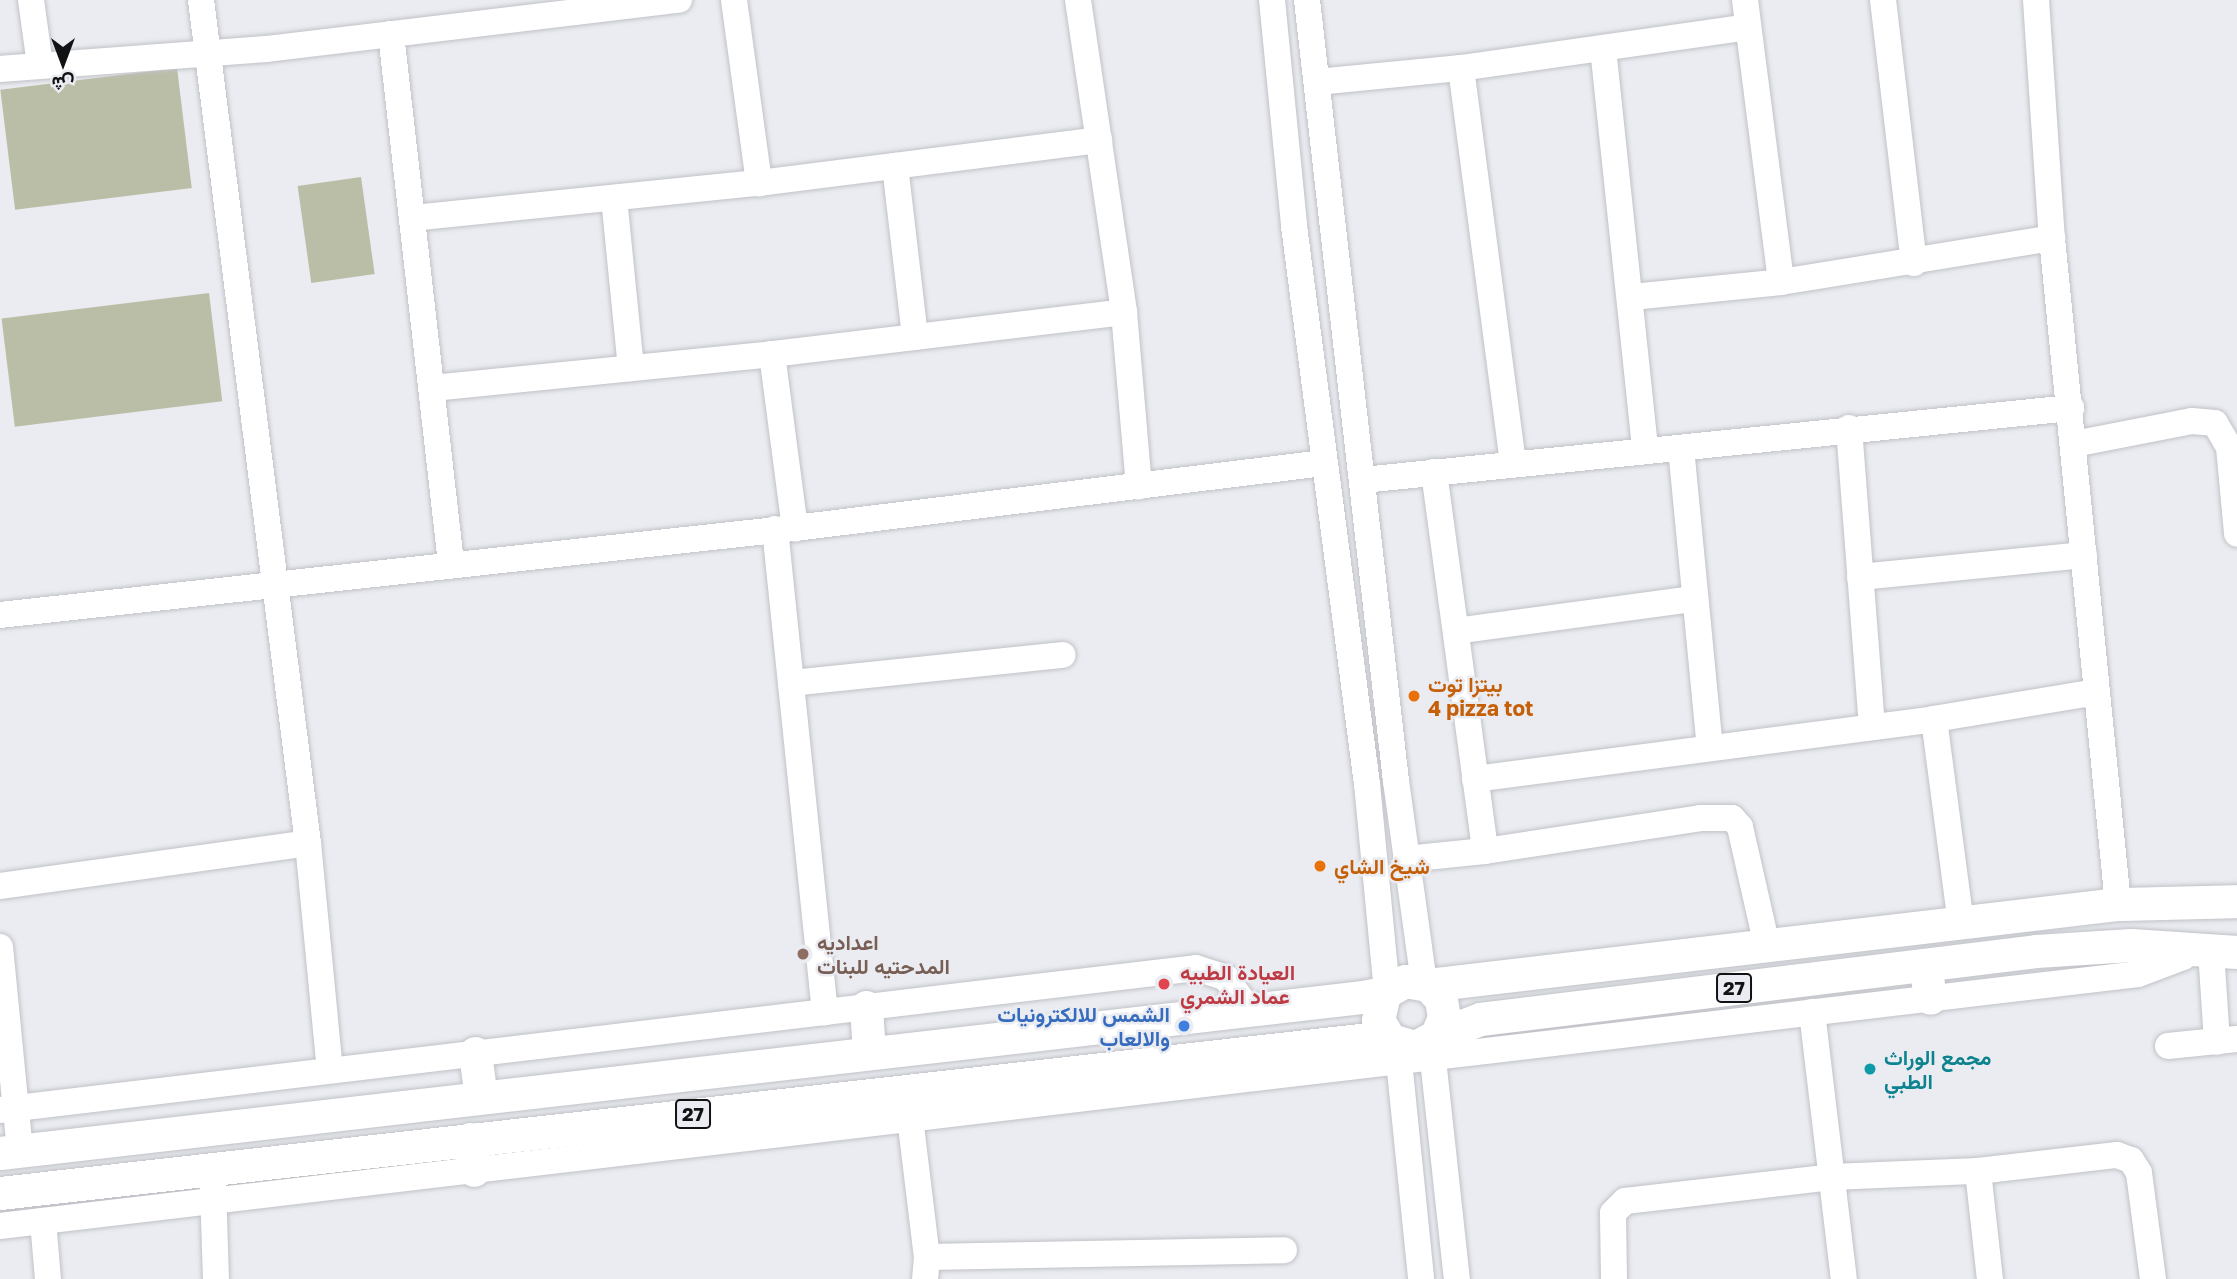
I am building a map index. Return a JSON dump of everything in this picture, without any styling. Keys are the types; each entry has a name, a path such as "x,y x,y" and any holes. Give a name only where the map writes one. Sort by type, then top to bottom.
{"main road":[{"path":"2200,950 2190,929 2192,913 2202,900"},
{"name":"27","path":"10,1152 1249,1010 1386,992 1405,981 1426,984 2118,904 2237,901"},
{"path":"2160,902 2178,919 2176,936 2200,950"},
{"name":"27","path":"0,1193 213,1185 472,1155 595,1125 908,1104 1392,1046 1433,1044 1480,1019 2087,946 2200,950"},
{"path":"1925,965 1930,998"},
{"path":"1426,984 1444,1008 1433,1044"},
{"path":"1386,992 1378,1011 1392,1046"},
{"path":"866,1007 869,1054"},
{"path":"475,1053 481,1098"},
{"path":"641,1120 629,1105 628,1096 632,1088 648,1079"},
{"path":"595,1125 607,1111 608,1102 599,1084"}],"street":[{"path":"31,0 40,65"},
{"path":"201,0 307,843 330,1070"},
{"path":"0,69 391,34 571,6 679,0"},
{"path":"734,0 759,183"},
{"path":"1078,0 1124,312 1139,486"},
{"path":"1272,0 1294,226 1367,783 1386,992"},
{"path":"1307,0 1396,781 1426,984"},
{"path":"1745,0 1781,282"},
{"path":"1882,0 1914,263"},
{"path":"2036,0 2052,237 2118,904"},
{"path":"1317,82 1461,68 1748,27"},
{"path":"391,34 451,563"},
{"path":"1603,48 1632,297 1645,449"},
{"path":"1461,68 1513,464"},
{"path":"412,218 759,183 1099,140"},
{"path":"895,166 915,337"},
{"path":"614,198 631,368"},
{"path":"1294,226 1308,236 1318,237 1333,220"},
{"path":"1632,297 1781,282 1914,263 2052,237"},
{"path":"1303,295 1322,281 1341,290"},
{"path":"433,388 772,354 1124,312"},
{"path":"772,354 785,529 791,682 825,1012"},
{"path":"1363,481 1645,449 1681,448 1849,428 2071,408"},
{"path":"2074,444 2192,421 2215,423 2229,447 2237,534"},
{"path":"1849,428 1872,727"},
{"path":"1681,448 1692,598 1710,748"},
{"path":"0,615 451,563 785,529 1324,463"},
{"path":"1434,472 1485,851"},
{"path":"1860,578 2084,555"},
{"path":"1456,631 1692,598"},
{"path":"791,682 1063,655"},
{"path":"1475,779 1934,719 2097,692"},
{"path":"1934,719 1961,923"},
{"path":"1367,783 1396,781"},
{"path":"1406,859 1485,851 1700,818 1732,818 1740,827 1767,946"},
{"path":"0,886 307,843"},
{"path":"0,947 10,1152"},
{"path":"1457,1279 1433,1044 1812,1012 2138,974 2200,950 2227,1041 2168,1046"},
{"path":"8,1109 1196,968 1226,978 1249,1010"},
{"path":"1812,1012 1844,1279"},
{"path":"1392,1046 1421,1279"},
{"path":"472,1155 908,1104 926,1268 1284,1250"},
{"path":"1614,1279 1613,1213 1625,1201 1832,1177 1978,1171 2117,1155 2131,1160 2139,1173 2154,1279"},
{"path":"1978,1171 1990,1279"},
{"path":"0,1226 43,1221 213,1185 216,1279"},
{"path":"43,1221 48,1279"}],"green space":[{"path":"177,68 192,188 15,210 0,90"},
{"path":"361,177 375,274 311,283 298,186"},
{"path":"209,293 222,401 15,427 2,318"}],"place":[{"name":"بيتزا توت 4 pizza tot","path":"1414,696"},
{"name":"شيخ الشاي","path":"1320,866"},
{"name":"اعداديه المدحتيه للبنات","path":"803,954"},
{"name":"العيادة الطبيه عماد الشمري","path":"1164,984"},
{"name":"الشمس للالكترونيات والالعاب","path":"1184,1026"},
{"name":"مجمع الوراث الطبي","path":"1870,1069"}]}
